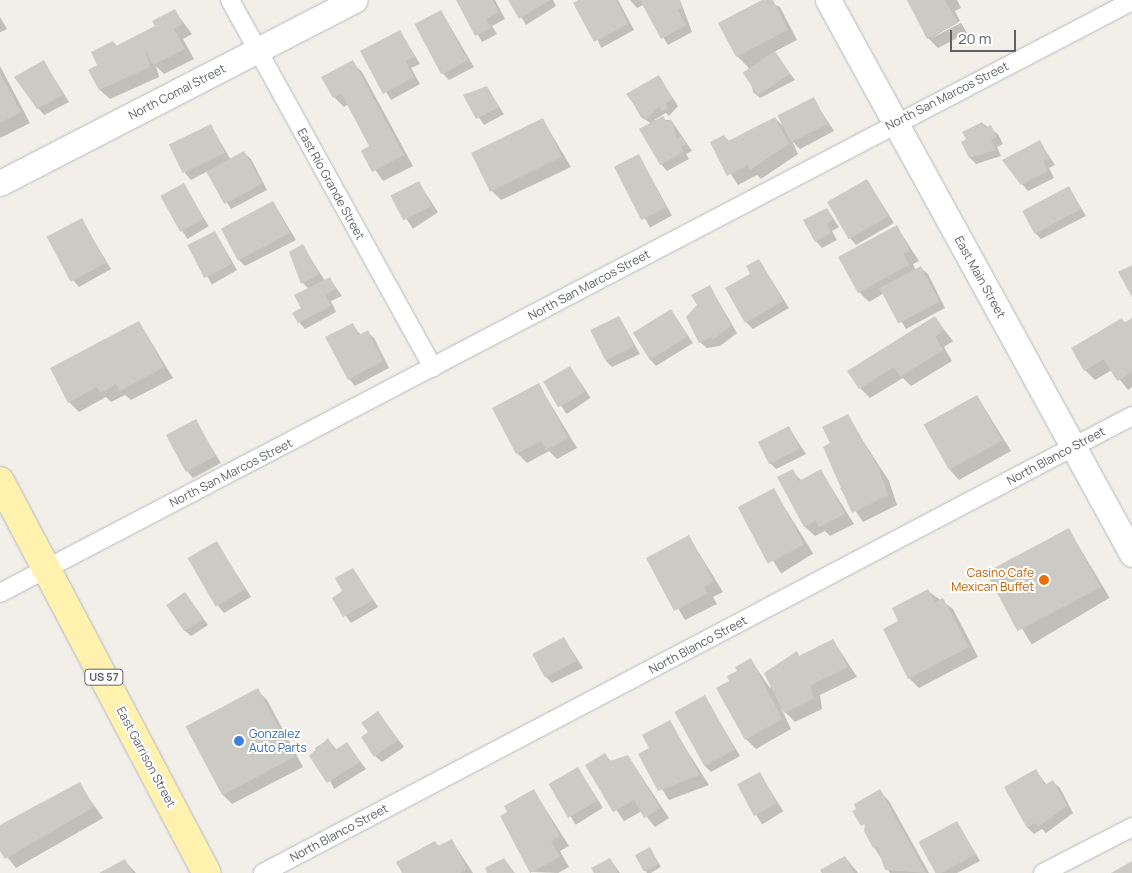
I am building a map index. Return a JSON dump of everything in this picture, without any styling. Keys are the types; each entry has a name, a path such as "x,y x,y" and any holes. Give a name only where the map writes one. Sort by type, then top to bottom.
{"main road":[{"name":"North Comal Street","path":"0,183 354,0"},
{"name":"East Main Street","path":"828,0 1132,554"},
{"name":"East Garrison Street","path":"0,481 208,873"}],"street":[{"name":"East Río Grande Street","path":"230,0 433,368"},
{"name":"North San Marcos Street","path":"0,593 433,368 896,122 1132,1"},
{"name":"North Blanco Street","path":"264,873 1132,416"},
{"path":"1043,873 1132,827"}],"building":[{"path":"456,0 493,0 499,12 486,19 491,28 475,36"},
{"path":"508,0 550,0 519,19"},
{"path":"578,0 616,0 628,24 594,42 573,3"},
{"path":"640,0 679,0 683,7 678,10 686,25 661,39"},
{"path":"762,0 773,0 788,30 736,57 718,23"},
{"path":"907,0 945,0 958,23 927,39"},
{"path":"175,9 183,24 174,29 185,49 153,65 145,49 150,67 99,90 88,70 97,65 91,52 113,41 116,46 155,26 152,21"},
{"path":"441,10 468,60 441,74 415,24"},
{"path":"400,30 415,57 406,61 414,77 383,94 360,51"},
{"path":"775,51 790,73 758,95 743,73"},
{"path":"44,60 63,95 37,109 14,77"},
{"path":"353,60 404,155 372,172 361,151 369,146 341,93 333,98 321,77"},
{"path":"0,73 21,112 0,123"},
{"path":"659,75 673,99 666,103 668,108 662,111 660,106 645,120 626,94"},
{"path":"487,86 499,107 476,119 463,95"},
{"path":"814,97 828,124 791,142 777,116"},
{"path":"663,116 667,122 671,119 677,139 682,136 686,144 681,147 684,152 660,165 639,129"},
{"path":"775,117 789,144 750,170 748,165 727,176 710,142 724,135 728,141"},
{"path":"543,118 562,157 490,192 471,153"},
{"path":"982,122 985,128 991,125 997,137 991,140 996,150 969,158 961,142 966,139 962,132"},
{"path":"211,124 225,153 183,173 169,145"},
{"path":"1040,140 1049,158 1043,161 1048,171 1021,185 1002,160"},
{"path":"244,151 262,183 224,204 206,172"},
{"path":"639,154 666,207 641,220 614,167"},
{"path":"867,179 888,216 849,239 827,202"},
{"path":"419,181 432,206 403,220 390,196"},
{"path":"184,183 204,219 180,232 160,196"},
{"path":"1069,186 1081,209 1034,234 1022,211"},
{"path":"273,201 290,233 238,260 221,229"},
{"path":"827,208 833,220 827,224 831,233 815,242 803,220"},
{"path":"82,218 106,263 71,282 47,237"},
{"path":"897,225 910,251 904,254 909,265 858,293 838,257"},
{"path":"215,231 232,264 204,278 187,245"},
{"path":"303,244 319,274 301,284 289,252"},
{"path":"759,259 783,301 745,323 725,288 750,274 746,266"},
{"path":"1132,265 1132,297 1118,272"},
{"path":"921,266 940,301 898,323 880,288"},
{"path":"330,277 336,289 325,295 331,306 298,323 292,313 301,308 294,295"},
{"path":"710,285 731,326 713,340 711,337 699,343 686,317 697,305 691,295"},
{"path":"671,309 688,336 650,360 633,333"},
{"path":"619,316 634,347 605,361 590,330"},
{"path":"935,316 944,330 935,336 943,350 900,377 894,367 859,389 847,371"},
{"path":"1122,318 1124,323 1132,318 1132,372 1117,381 1104,359 1084,371 1071,348"},
{"path":"139,321 164,367 120,391 116,384 100,393 97,387 68,403 50,368"},
{"path":"353,323 359,335 368,330 383,361 348,380 325,337"},
{"path":"570,366 585,392 558,407 543,382"},
{"path":"539,383 568,438 546,450 541,441 516,454 492,408"},
{"path":"977,395 1002,440 949,470 924,425"},
{"path":"848,414 879,469 888,495 852,513 823,447 830,443 822,427"},
{"path":"196,419 216,456 186,472 166,435"},
{"path":"789,426 800,448 769,464 758,442"},
{"path":"793,469 799,481 821,469 845,514 819,527 816,521 804,527 777,477"},
{"path":"774,488 804,545 768,564 738,507"},
{"name":"Casino Cafe Mexican Buffet","path":"1069,528 1100,587 1017,631 986,572"},
{"path":"689,535 714,582 704,587 708,593 674,611 646,558"},
{"path":"217,541 245,589 216,606 188,558"},
{"path":"353,568 373,600 343,617 332,598 342,591 335,578"},
{"path":"928,589 935,602 943,598 969,647 908,679 883,629 898,621 892,608"},
{"path":"185,592 203,618 185,631 166,605"},
{"path":"564,637 577,661 545,678 532,654"},
{"path":"833,639 848,667 811,685 813,699 784,713 764,673 797,651 799,656"},
{"path":"751,658 782,719 745,740 716,688 729,681 727,676 737,671 735,667"},
{"name":"Gonzalez Auto Parts","path":"258,688 295,757 222,795 186,726"},
{"path":"705,695 735,749 704,766 674,712"},
{"path":"378,711 398,740 374,757 361,737 368,732 361,723"},
{"path":"670,720 700,775 658,791 638,754 649,748 642,735"},
{"path":"328,738 335,750 347,742 360,762 327,783 309,756"},
{"path":"605,753 610,761 628,755 660,808 644,818 634,800 613,812 585,765"},
{"path":"578,767 598,801 568,818 549,784"},
{"path":"1036,769 1045,785 1053,780 1067,806 1038,827 1036,823 1027,828 1004,787"},
{"path":"760,772 777,804 754,816 737,784"},
{"path":"80,782 94,807 5,859 0,851 0,825"},
{"path":"534,789 560,836 551,841 560,857 530,873 500,816 507,812 504,806"},
{"path":"880,789 926,873 885,870 877,846 873,848 864,831 865,824 861,826 852,811 856,809 854,804"},
{"path":"957,821 975,854 942,873 936,873 919,842"},
{"path":"452,839 467,869 460,873 402,873 396,862 435,841 438,846"},
{"path":"650,847 659,864 644,872 635,855"},
{"path":"845,856 854,873 822,873 820,870"},
{"path":"504,858 515,873 487,873 485,868"},
{"path":"610,858 618,873 594,873 591,868"},
{"path":"125,859 133,873 99,873"},
{"path":"1132,861 1132,873 1111,873"}],"place":[{"name":"Casino Cafe Mexican Buffet","path":"1044,580"},
{"name":"Gonzalez Auto Parts","path":"239,741"}]}
